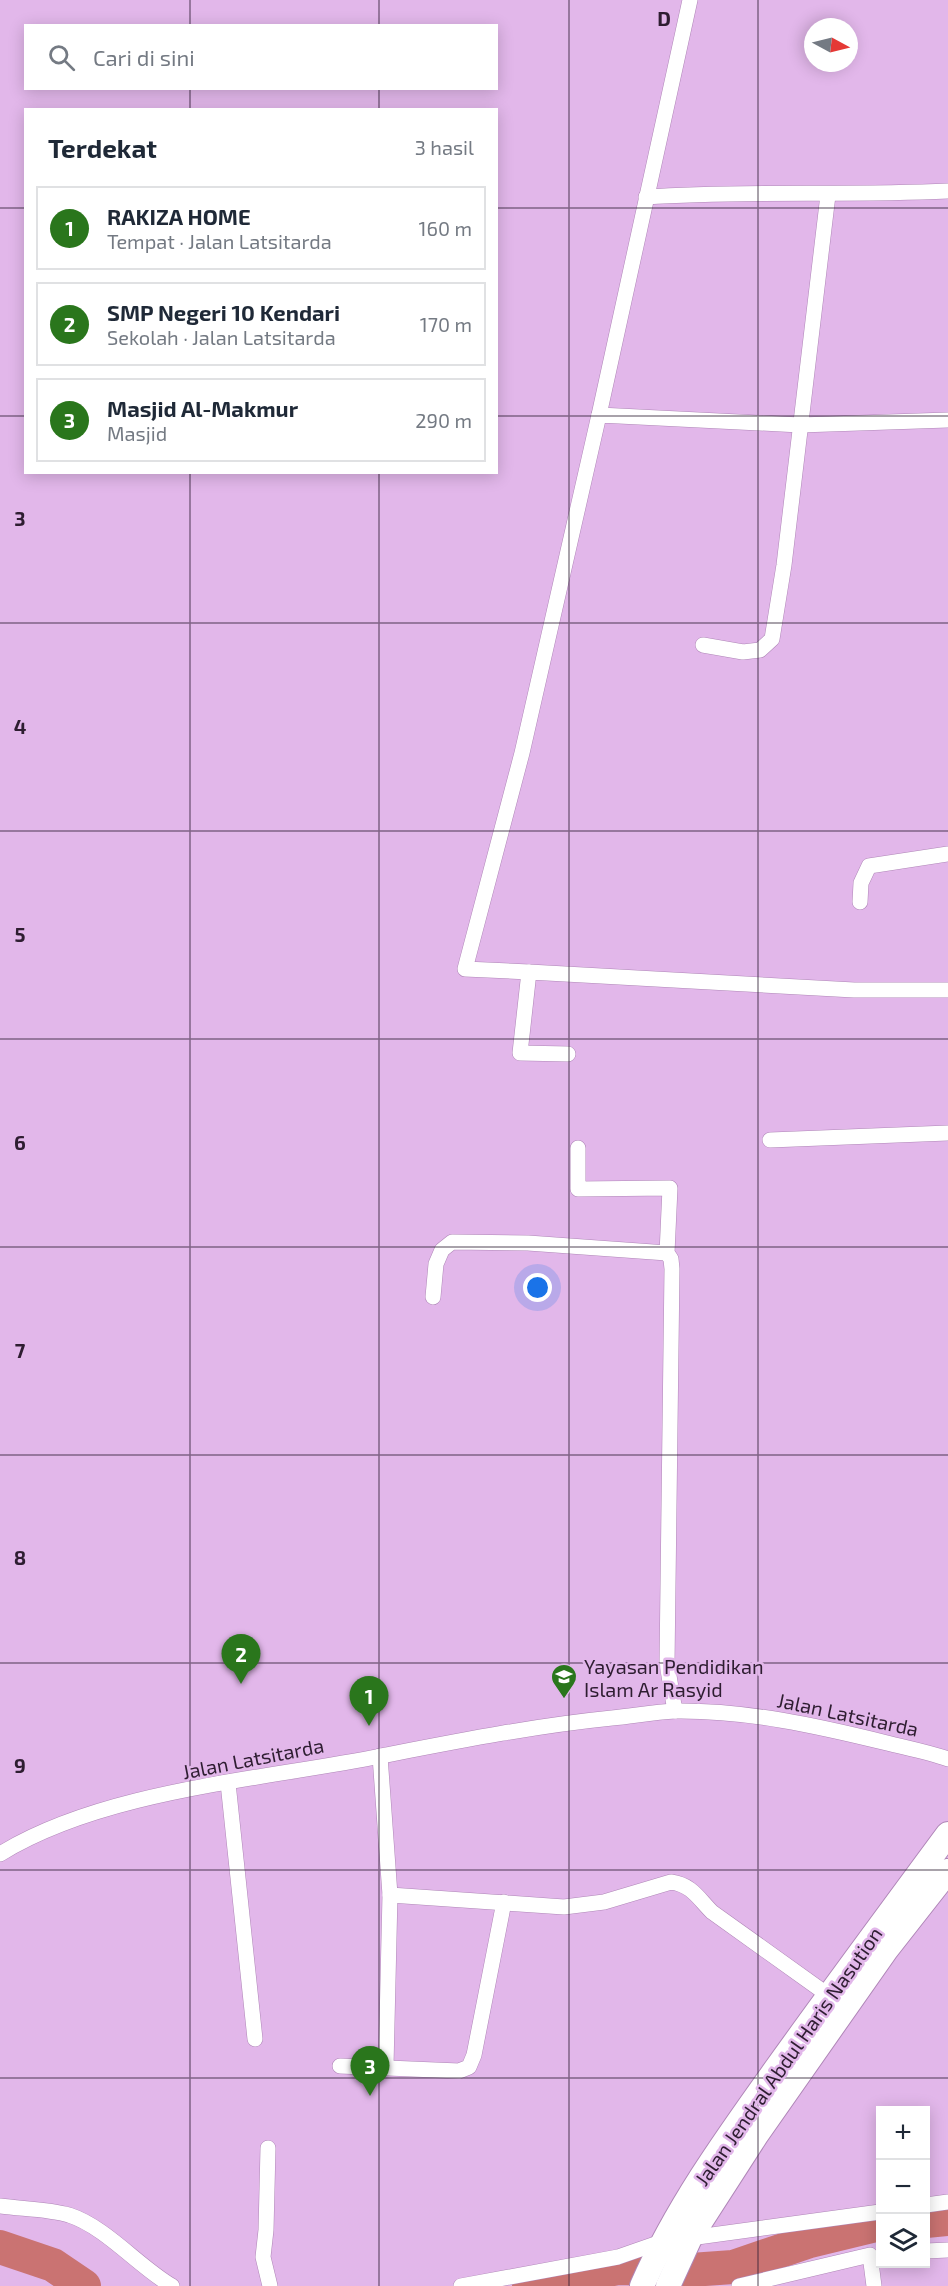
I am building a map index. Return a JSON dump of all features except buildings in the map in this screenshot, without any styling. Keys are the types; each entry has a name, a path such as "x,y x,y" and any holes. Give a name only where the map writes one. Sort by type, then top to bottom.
{"highway":[{"name":"Jalan Jendral Abdul Haris Nasution","path":"642,2286 660,2246 702,2175 828,1995 948,1834"},
{"name":"Jalan Jendral Abdul Haris Nasution","path":"668,2286 686,2245 722,2189 886,1950 948,1871"},
{"path":"702,2175 722,2189"}],"street":[{"path":"690,0 522,753 465,969 864,990 948,990"},
{"path":"646,197 702,193 828,195 948,191"},
{"path":"703,645 743,652 760,650 772,639 784,565 828,195"},
{"path":"599,415 800,425 948,420"},
{"path":"860,902 861,883 869,866 948,854"},
{"path":"529,972 520,1053 568,1054"},
{"path":"770,1140 948,1132"},
{"path":"579,1148 578,1189 670,1188 666,1253 671,1259 672,1269 667,1664 675,1711"},
{"path":"433,1297 436,1264 442,1250 453,1242 528,1243 666,1253"},
{"name":"Jalan Latsitarda","path":"0,1854 24,1839 86,1816 130,1803 532,1726 675,1711 750,1715 833,1730 948,1759"},
{"path":"380,1756 390,1895 386,2066"},
{"path":"228,1783 255,2038"},
{"path":"390,1895 583,1906 671,1882 682,1884 698,1894 712,1912 828,1995"},
{"path":"340,2066 386,2066 459,2071 469,2067 474,2055 504,1902"},
{"path":"268,2148 266,2230 262,2257 270,2286"},
{"path":"930,2204 948,2202"},
{"path":"0,2206 70,2216 113,2240 157,2277 172,2286"},
{"path":"686,2245 876,2213"},
{"path":"460,2286 618,2257 660,2246"},
{"path":"930,2251 948,2250"},
{"path":"739,2286 875,2254 874,2286"}],"waterway":[{"path":"930,2221 948,2219"},
{"path":"529,2286 618,2268 691,2270 733,2267 810,2241 876,2225"},
{"path":"0,2247 53,2265 84,2286"}],"place":[{"name":"SMP Negeri 10 Kendari","path":"241,1684"},
{"name":"Yayasan Pendidikan Islam Ar Rasyid","path":"564,1700"},
{"name":"RAKIZA HOME","path":"369,1726"},
{"name":"Masjid Al-Makmur","path":"370,2096"}]}
